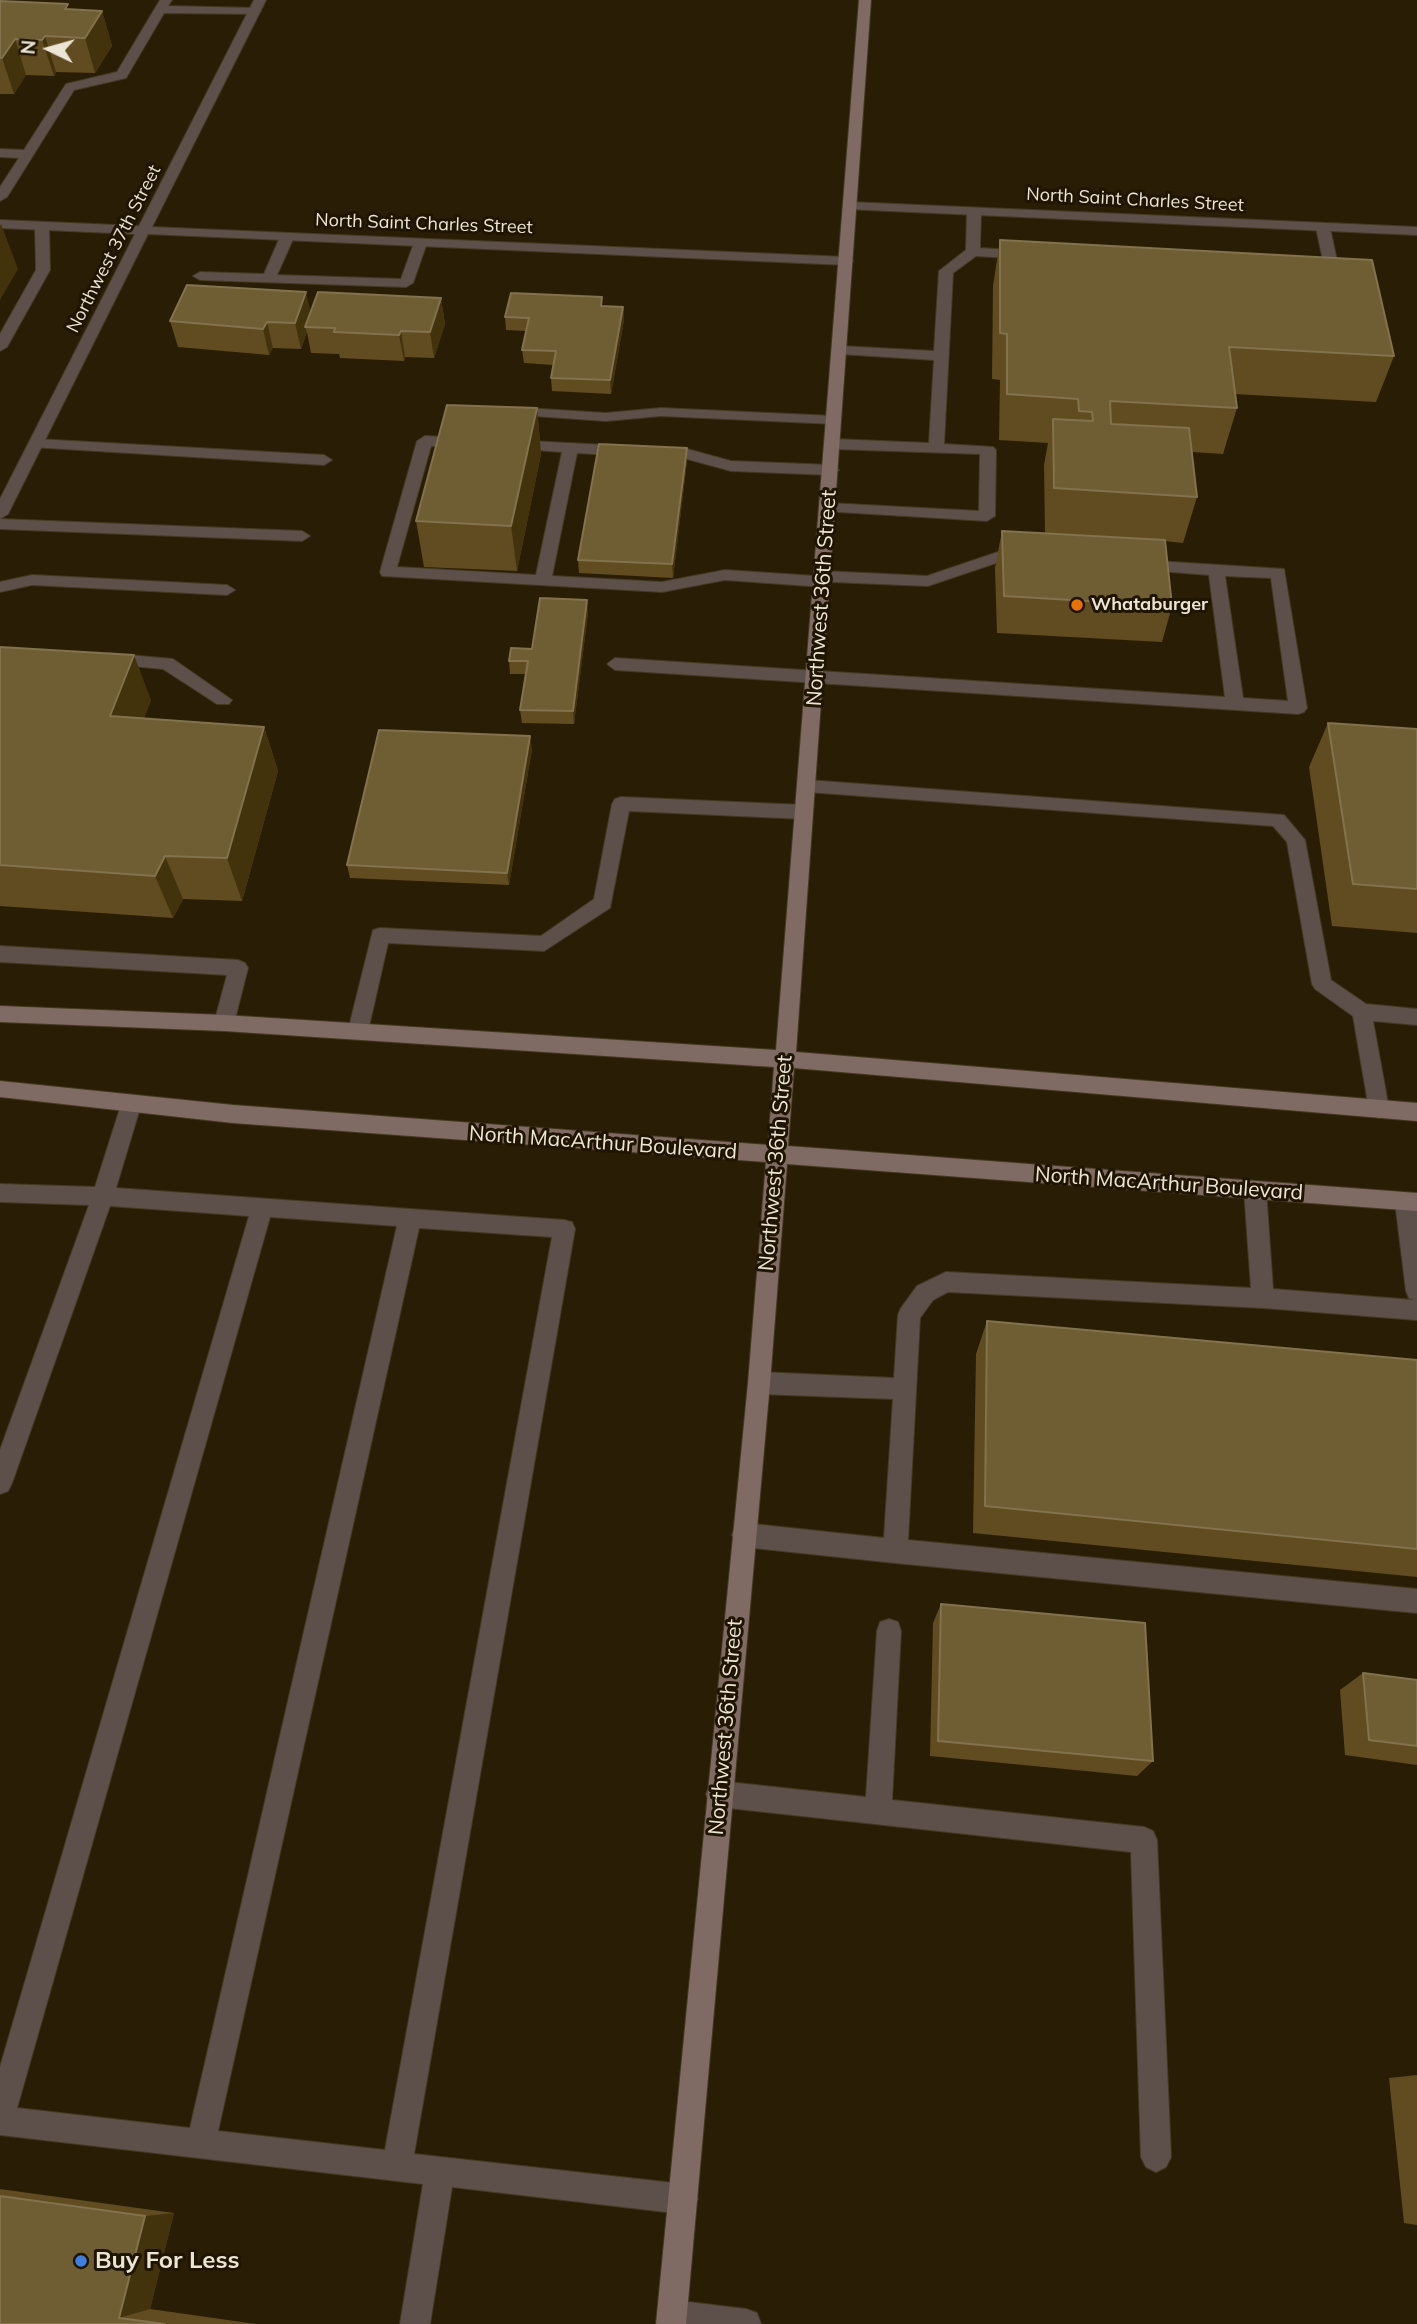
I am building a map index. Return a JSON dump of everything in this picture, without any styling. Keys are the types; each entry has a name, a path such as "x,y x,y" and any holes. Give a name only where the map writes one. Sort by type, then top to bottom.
{"main road":[{"name":"Northwest 36th Street","path":"671,2320 759,1383 816,677 865,0"},
{"path":"0,1014 224,1023 785,1059 1417,1112"},
{"name":"North MacArthur Boulevard","path":"0,1089 131,1105 776,1156 1412,1202"}],"street":[{"path":"0,197 70,87 122,75 164,4 258,6"},
{"name":"Northwest 37th Street","path":"0,514 258,6"},
{"path":"0,153 27,154"},
{"name":"North Saint Charles Street","path":"850,206 1417,231"},
{"path":"973,252 974,212"},
{"name":"North Saint Charles Street","path":"0,223 846,261"},
{"path":"0,347 43,270 42,226"},
{"path":"1304,269 1332,270 1322,228"},
{"path":"269,278 287,237"},
{"path":"200,276 406,283 420,243"},
{"path":"936,448 946,271 973,252 1042,256"},
{"path":"839,350 942,356"},
{"path":"489,410 606,416 661,412 834,420"},
{"path":"831,470 731,466 687,454 425,441 387,572 662,587 725,575 928,581 998,557 1039,559"},
{"path":"36,444 324,460"},
{"path":"828,508 987,516 988,450 833,444"},
{"path":"543,580 570,448"},
{"path":"0,524 302,536"},
{"path":"615,664 1298,708 1278,573 1121,564"},
{"path":"1216,570 1235,704"},
{"path":"0,587 32,580 227,590"},
{"path":"93,658 167,663 223,699"},
{"path":"807,786 1278,820 1296,840 1322,984 1362,1012 1417,1017"},
{"path":"358,1031 380,935 544,944 603,903 621,804 804,812"},
{"path":"0,954 238,968 224,1023"},
{"path":"1362,1012 1379,1109"},
{"path":"0,1483 103,1196 131,1105"},
{"path":"1255,1190 1263,1298"},
{"path":"0,1193 103,1196 564,1229 397,2166"},
{"path":"1412,1202 1417,1291"},
{"path":"262,1208 0,2119 683,2199"},
{"path":"201,2143 410,1218"},
{"path":"895,1551 909,1315 925,1293 946,1283 1263,1298 1417,1310"},
{"path":"759,1383 903,1389"},
{"path":"744,1535 1417,1601"},
{"path":"878,1811 889,1631"},
{"path":"719,1794 1144,1840 1156,2157"},
{"path":"415,2324 440,2171"},
{"path":"671,2320 746,2324"}],"building":[{"path":"0,1 68,4 65,9 102,11 85,38 45,36 42,40 15,39 0,58"},
{"path":"1000,240 1372,260 1394,356 1229,347 1237,408 1110,401 1111,424 1189,428 1197,497 1054,488 1053,419 1093,421 1092,412 1079,411 1078,399 1007,394 1007,334 1000,333"},
{"path":"187,285 306,292 295,323 267,322 263,329 170,321"},
{"path":"318,292 441,298 430,332 401,331 399,335 334,332 335,328 305,327"},
{"path":"511,293 602,297 601,306 623,307 610,380 551,378 556,351 522,350 529,318 505,317"},
{"path":"447,405 537,408 511,526 416,521"},
{"path":"599,444 687,448 672,564 578,560"},
{"path":"1002,531 1165,540 1172,606 1004,596"},
{"path":"540,598 587,600 573,711 520,710 528,661 509,661 511,648 532,649"},
{"path":"0,647 134,655 110,716 264,727 227,858 165,856 155,876 0,865"},
{"path":"1328,723 1417,729 1417,889 1353,884"},
{"path":"379,730 530,736 507,873 347,865"},
{"path":"987,1321 1417,1360 1417,1549 985,1506"},
{"path":"941,1604 1145,1623 1153,1761 938,1741"},
{"path":"1363,1673 1417,1680 1417,1746 1369,1740"},
{"name":"Buy For Less","path":"0,2196 145,2216 119,2318 165,2324 0,2324"}],"place":[{"name":"Whataburger","path":"1077,605"},
{"name":"Buy For Less","path":"81,2261"}]}
